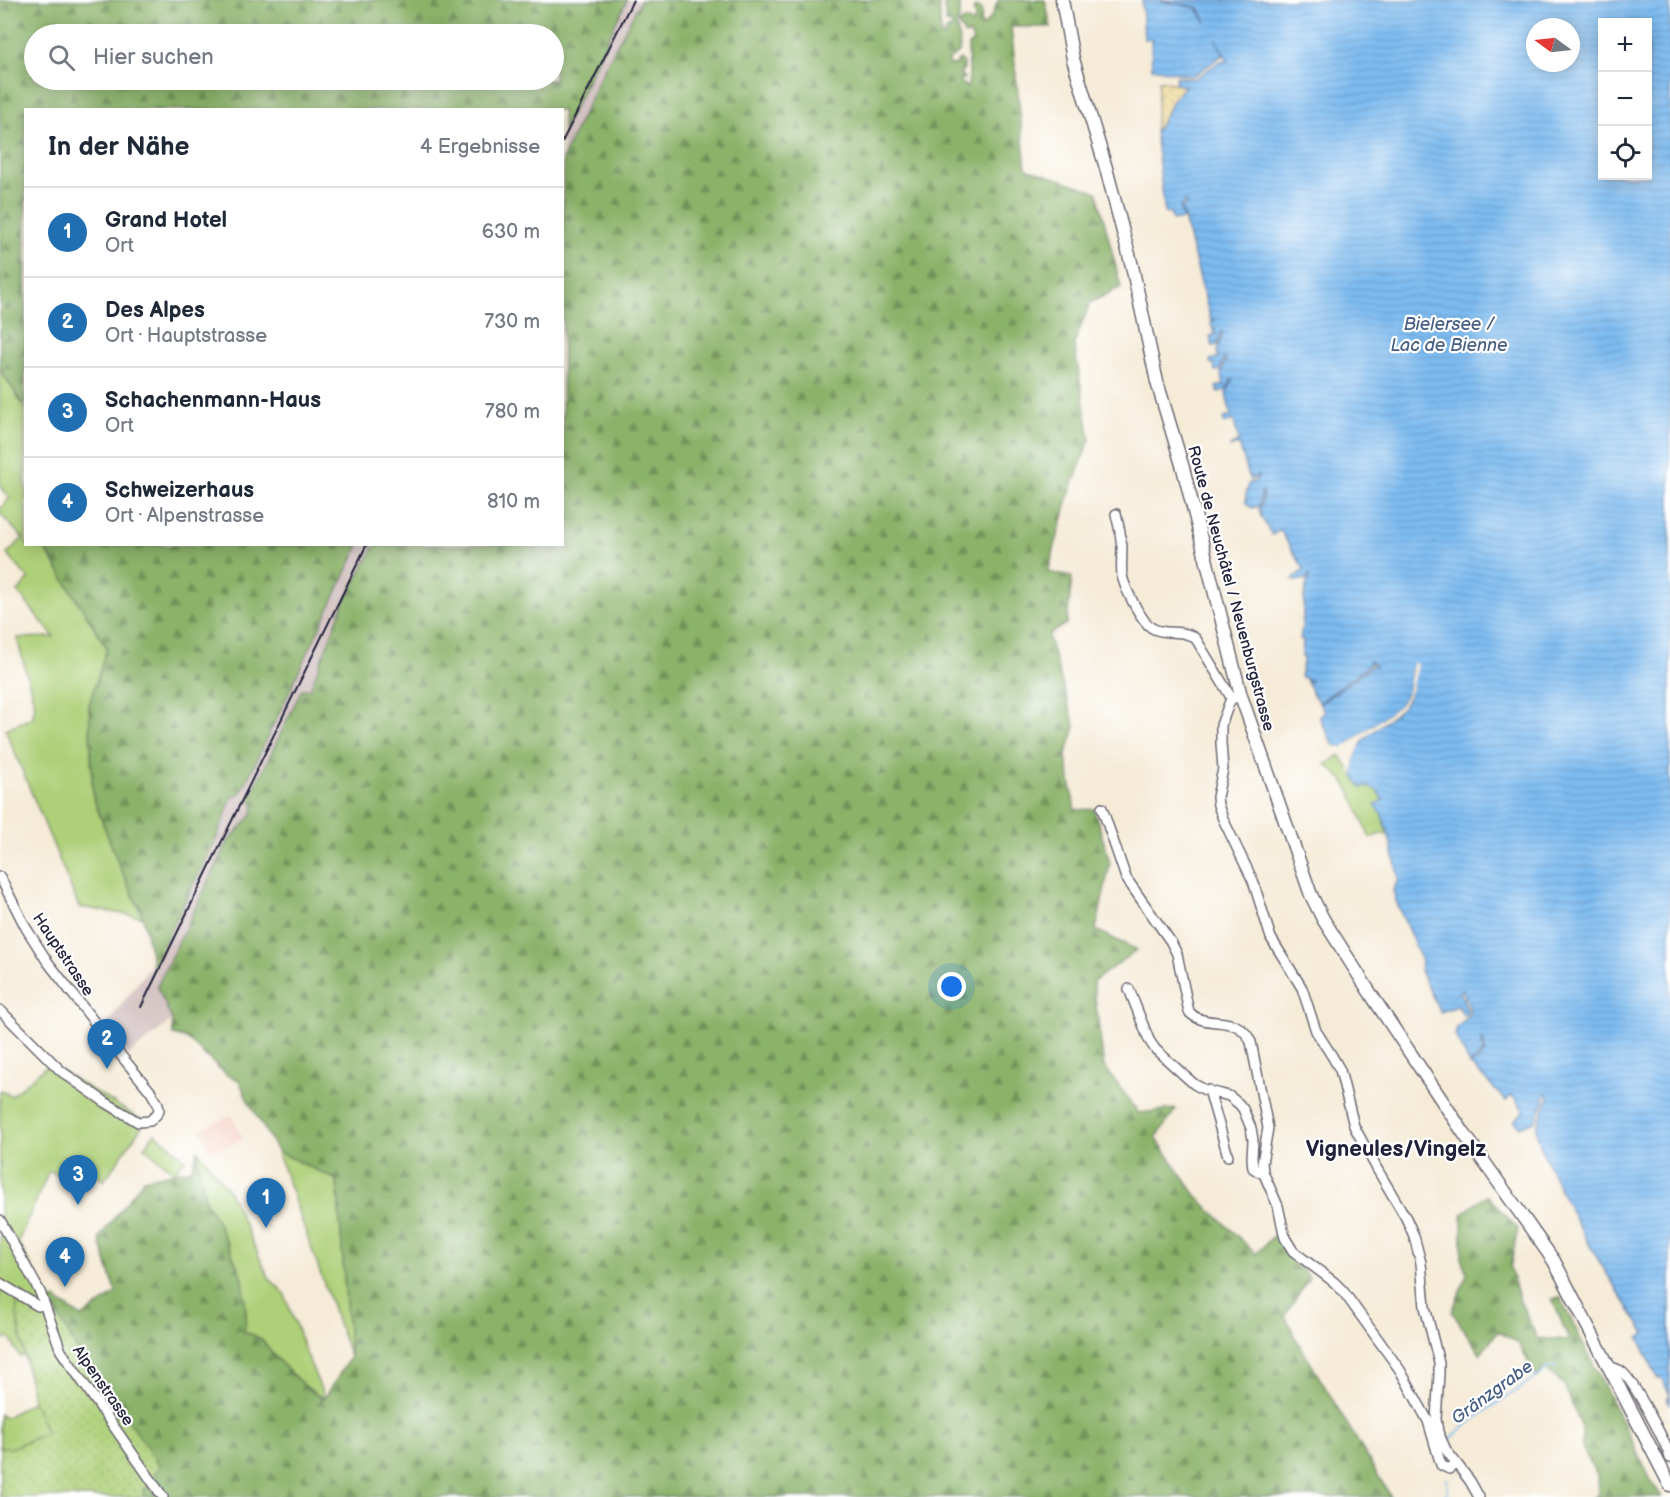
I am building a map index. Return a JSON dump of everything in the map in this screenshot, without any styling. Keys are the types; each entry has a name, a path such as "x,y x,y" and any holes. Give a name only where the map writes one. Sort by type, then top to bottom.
{"main road":[{"name":"Route de Neuchâtel / Neuenburgstrasse","path":"1062,0 1073,59 1106,168 1132,266 1155,374 1182,468 1237,697 1303,873 1323,919 1368,990 1554,1261 1670,1485"}],"street":[{"path":"1116,514 1122,547 1122,575 1142,617 1149,626 1156,630 1191,635 1196,639 1229,696 1237,697 1221,725 1223,769 1217,797 1218,805 1253,880 1271,938 1302,988 1316,1031 1340,1070 1354,1126 1414,1236 1421,1263 1425,1306 1439,1363 1437,1428 1442,1443 1479,1497"},
{"path":"1102,808 1126,878 1177,954 1189,1012 1198,1018 1237,1025 1248,1036 1268,1128 1262,1163 1263,1172 1278,1206 1287,1244 1298,1256 1343,1291 1400,1370 1428,1421 1441,1465 1448,1469 1456,1464"},
{"name":"Hauptstrasse","path":"0,877 26,928 47,961 151,1092 158,1104 157,1114 150,1121 138,1122 96,1096 61,1071 0,1010"},
{"path":"1129,989 1151,1045 1188,1081 1200,1088 1229,1096 1243,1109 1251,1128 1253,1168 1263,1172"},
{"path":"1209,1090 1228,1156"},
{"name":"Alpenstrasse","path":"0,1220 40,1293 64,1356 163,1497"},
{"path":"0,1283 38,1306 44,1304"},
{"path":"1609,1366 1623,1372 1629,1381 1663,1439 1670,1458"}],"shaded area":[{"path":"627,0 641,0 605,67 564,155 564,126"},
{"path":"359,546 374,546 343,605 309,689 251,816 228,842 157,986 172,1020 129,1055 106,1025 151,965 153,966 217,837 232,797 241,792"},
{"path":"232,1115 243,1139 211,1153 200,1129"}],"green space":[{"path":"0,0 627,0 564,128 564,108 24,108 24,406 0,369"},
{"path":"641,0 939,0 941,37 943,38 947,29 951,29 952,24 946,23 944,7 946,0 953,0 960,4 960,15 956,26 960,46 959,53 949,59 949,64 955,65 960,59 964,63 961,75 964,79 961,78 960,81 967,88 968,45 973,42 970,33 965,35 959,23 966,20 973,24 976,16 973,11 975,7 980,8 982,13 982,27 992,16 998,0 1045,0 1051,27 1011,27 1026,168 1097,192 1121,287 1090,303 1074,344 1090,439 1069,495 1048,572 1072,577 1067,623 1048,635 1075,726 1066,756 1075,810 1094,809 1110,863 1096,930 1137,950 1093,982 1104,1066 1139,1113 1176,1109 1156,1138 1197,1197 1256,1254 1274,1235 1309,1277 1285,1316 1298,1342 1391,1497 144,1497 144,1490 152,1481 50,1301 55,1299 82,1317 116,1293 99,1238 144,1179 191,1169 198,1150 205,1200 243,1279 246,1315 244,1332 265,1343 295,1377 324,1399 350,1357 337,1180 277,1151 247,1099 239,1080 227,1075 187,1039 173,1035 172,1020 157,986 228,842 251,816 254,808 250,797 302,689 310,689 343,605 374,546 564,546 564,155 605,67"},
{"path":"0,369 24,406 24,546 44,546 107,648 89,705 93,797 119,865 143,917 79,907 5,729 32,718 35,706 17,638 54,637 18,592 29,579 7,554 23,538 0,514 0,508 10,498 0,486"},
{"path":"44,546 359,546 241,793 232,797 217,837 153,966 143,917 119,865 93,797 89,705 107,648"},
{"path":"1340,755 1362,788 1365,786 1377,790 1383,800 1379,808 1389,835 1381,834 1370,838 1351,793 1343,780 1326,764"},
{"path":"51,1062 61,1071 145,1122 104,1181 94,1173 86,1188 49,1171 18,1242 50,1301 17,1316 25,1355 20,1357 9,1337 3,1339 0,1337 0,1090 11,1096"},
{"path":"155,1133 186,1159 174,1172 144,1147"},
{"path":"198,1150 229,1191 269,1278 284,1293 325,1399 295,1378 265,1343 244,1332 246,1315 243,1279 205,1200"},
{"path":"277,1151 337,1180 350,1357"},
{"path":"1487,1195 1518,1229 1510,1268 1520,1301 1537,1338 1569,1340 1552,1299 1560,1297 1652,1482 1662,1497 1593,1497 1598,1495 1597,1476 1582,1447 1582,1428 1564,1385 1546,1370 1537,1378 1518,1343 1498,1331 1480,1354 1452,1312 1467,1274 1462,1258 1462,1214"},
{"path":"23,1297 38,1306 50,1301 97,1386 105,1386 159,1465 152,1481 144,1490 144,1497 0,1497 0,1447 11,1448 47,1433 33,1401 17,1316 17,1302"},
{"path":"33,1401 47,1433 11,1448 0,1447 0,1414 7,1417"}],"sand":[{"path":"1159,80 1185,86 1174,99 1155,131"}],"water":[{"name":"Bielersee / Lac de Bienne","path":"1157,0 1197,8 1206,23 1199,8 1161,0 1670,0 1670,1395 1661,1378 1658,1379 1639,1338 1645,1334 1585,1238 1542,1151 1537,1130 1549,1095 1545,1094 1544,1102 1535,1121 1520,1127 1514,1121 1524,1111 1512,1095 1506,1101 1471,1065 1485,1052 1483,1038 1483,1052 1470,1065 1455,1035 1457,1028 1471,1013 1463,990 1460,991 1467,1014 1463,1015 1458,1006 1440,1012 1420,971 1422,962 1393,890 1399,879 1384,819 1375,805 1383,800 1377,790 1365,786 1362,788 1353,771 1358,749 1363,741 1401,708 1408,698 1413,664 1408,692 1400,705 1344,747 1334,746 1319,716 1325,712 1320,704 1371,666 1375,667 1369,660 1370,664 1319,703 1306,680 1311,681 1300,676 1304,658 1302,657 1303,640 1300,639 1305,590 1310,577 1295,581 1293,579 1304,569 1280,530 1272,535 1261,517 1259,508 1263,491 1259,506 1252,508 1246,503 1249,483 1255,481 1259,475 1250,480 1239,444 1230,448 1239,441 1234,421 1225,424 1223,419 1231,415 1226,394 1233,380 1227,390 1218,392 1216,387 1224,385 1221,373 1226,359 1224,358 1220,370 1215,371 1214,364 1211,364 1210,360 1218,358 1217,351 1223,332 1221,332 1217,345 1213,346 1210,336 1215,335 1216,330 1213,330 1211,323 1216,319 1211,321 1184,218 1182,209 1187,203 1185,202 1180,208 1183,219 1173,221 1170,212 1165,213 1155,131 1174,99 1185,86 1175,84 1176,76 1194,79 1219,62 1228,61 1215,38 1224,54 1193,76 1152,68 1151,39 1144,39 1142,1"}],"pier":[{"path":"1413,663 1417,664 1411,691 1402,707 1363,739 1355,757 1353,776 1350,771 1351,763 1360,739 1344,750 1336,749 1334,746 1344,747 1400,705 1408,692"}],"waterway":[{"name":"Gränzgrabe","path":"1446,1443 1480,1415 1542,1374 1547,1368 1556,1367"},
{"name":"Gränzgrabe","path":"1443,1497 1448,1493 1447,1479"}],"railway":[{"path":"564,138 633,0"},
{"path":"141,1007 366,546"}],"place":[{"name":"Des Alpes","path":"107,1069"},
{"name":"Schachenmann-Haus","path":"78,1205"},
{"name":"Grand Hotel","path":"266,1228"},
{"name":"Schweizerhaus","path":"65,1287"}],"district":[{"name":"Vigneules/Vingelz","path":"1396,1148"}]}
